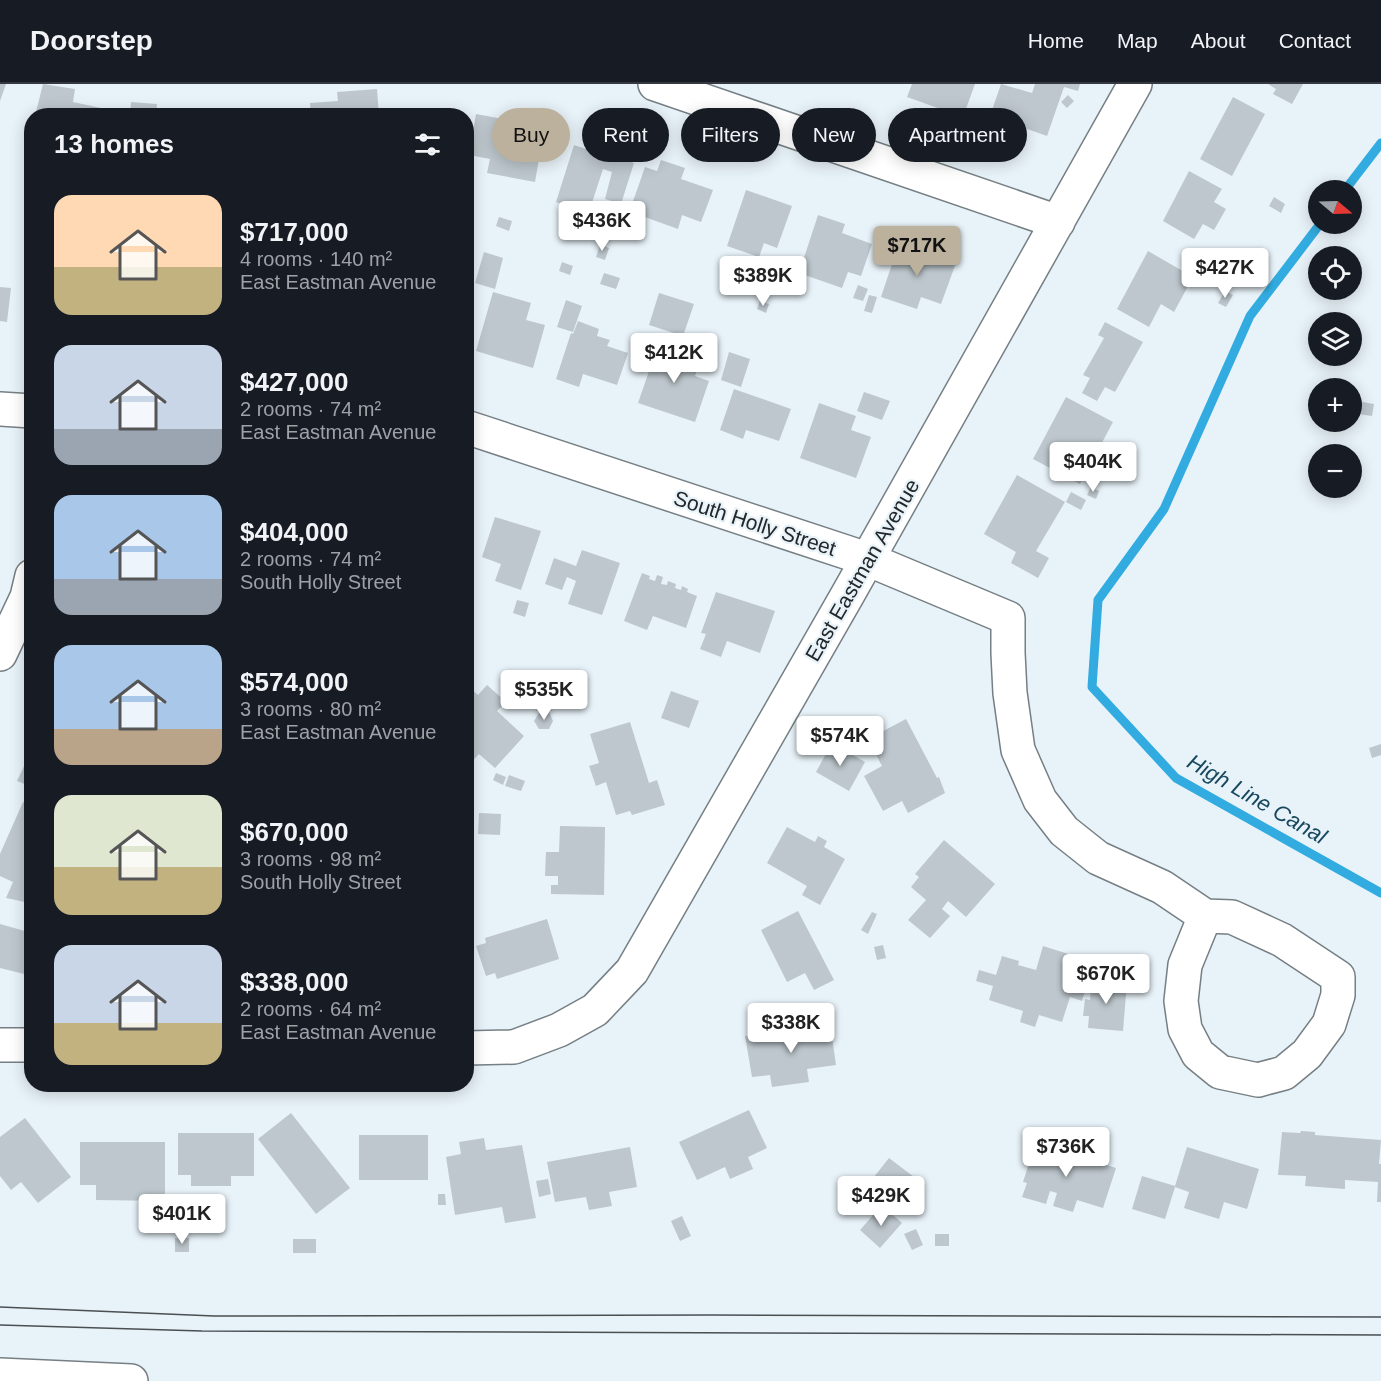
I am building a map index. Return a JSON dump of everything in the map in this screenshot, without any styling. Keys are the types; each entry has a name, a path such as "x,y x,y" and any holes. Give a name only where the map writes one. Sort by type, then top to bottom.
{"main road":[{"path":"655,84 1058,222"},
{"name":"East Eastman Avenue","path":"474,1048 514,1047 559,1030 595,1010 632,971 1135,84"},
{"path":"0,409 24,410"},
{"name":"South Holly Street","path":"474,430 867,560 1008,618 1010,693 1018,750 1040,800 1064,831 1098,858 1162,887 1205,916 1232,917 1282,940 1338,977 1338,995 1329,1024 1307,1054 1284,1073 1258,1080 1221,1072 1198,1054 1185,1029 1181,1001 1185,965 1205,916"},
{"path":"0,654 24,603"},
{"path":"0,1045 24,1045"},
{"path":"0,1375 131,1381"}],"building":[{"path":"0,84 6,84 0,101"},
{"path":"43,84 75,89 73,102 101,108 37,108"},
{"path":"912,84 975,84 966,108 938,108 907,97"},
{"path":"1001,84 1032,93 1035,84 1080,84 1078,91 1064,87 1047,136 1027,129 1027,108 993,108"},
{"path":"1268,84 1303,84 1292,104 1273,94 1276,89"},
{"path":"377,89 378,108 310,108 310,103 338,101 337,92"},
{"path":"1068,95 1074,101 1067,108 1061,102"},
{"path":"1233,97 1265,114 1232,176 1200,159"},
{"path":"131,102 157,104 157,108 131,108"},
{"path":"476,114 492,117 492,162 538,162 535,182 487,173 490,159 474,156"},
{"path":"574,145 582,148 582,162 634,163 621,204 605,199 612,172 603,169 589,212 556,202"},
{"path":"660,162 685,168 681,179 713,190 701,222 682,215 678,229 630,210 645,167 657,171"},
{"path":"1189,171 1222,189 1214,202 1226,209 1214,230 1203,224 1194,239 1163,221"},
{"path":"746,190 792,206 777,248 764,243 759,257 727,246"},
{"path":"1274,197 1285,204 1281,213 1269,206"},
{"path":"818,215 845,224 842,233 872,244 861,276 848,272 842,288 799,273"},
{"path":"499,217 512,221 509,231 496,226"},
{"path":"899,243 956,263 941,304 921,297 917,309 881,297"},
{"path":"600,245 609,248 605,260 596,257"},
{"path":"1148,251 1193,277 1174,312 1161,304 1149,327 1117,309"},
{"path":"484,252 503,258 495,289 475,283"},
{"path":"562,262 573,266 570,275 559,271"},
{"path":"604,273 620,278 616,289 600,284"},
{"path":"858,285 868,289 863,301 853,298"},
{"path":"0,287 11,288 7,322 0,321"},
{"path":"1225,291 1233,295 1226,307 1218,303"},
{"path":"493,292 531,303 526,320 545,325 533,368 476,351"},
{"path":"659,293 694,304 683,336 649,325"},
{"path":"869,295 877,297 872,313 864,311"},
{"path":"566,300 582,306 573,332 557,327"},
{"path":"760,301 769,304 766,313 757,309"},
{"path":"578,321 599,329 597,336 610,340 607,346 628,353 617,385 583,374 579,387 556,379 571,333 573,334"},
{"path":"1105,322 1143,342 1115,392 1105,387 1097,401 1082,393 1090,378 1083,375 1104,338 1098,335"},
{"path":"658,345 701,359 695,376 709,381 695,422 638,403"},
{"path":"729,352 750,359 741,387 721,380"},
{"path":"734,389 791,409 779,441 746,430 743,439 720,430"},
{"path":"864,392 890,401 882,420 857,411"},
{"path":"1066,397 1113,422 1080,484 1033,459"},
{"path":"1362,402 1374,404 1372,416 1362,414"},
{"path":"819,403 856,416 851,430 871,437 856,478 800,458"},
{"path":"1017,475 1065,502 1036,551 1049,558 1038,578 1011,563 1016,552 984,534"},
{"path":"1091,487 1099,491 1096,499 1087,495"},
{"path":"1071,492 1086,500 1081,510 1066,502"},
{"path":"495,517 541,531 521,590 495,581 501,564 482,557"},
{"path":"582,550 620,563 602,615 568,604 576,581 567,577 562,590 545,584 554,558 576,566"},
{"path":"642,573 655,581 657,575 663,577 661,584 667,585 668,581 676,584 675,588 681,590 682,586 688,589 687,592 697,596 686,628 653,616 647,630 624,621"},
{"path":"716,592 775,611 760,653 727,641 721,657 700,649 706,634 701,633"},
{"path":"517,600 529,603 525,617 513,613"},
{"path":"487,685 506,702 497,711 524,736 495,768 479,754 474,759 474,692 478,695"},
{"path":"671,691 699,701 689,728 661,718"},
{"path":"549,712 553,721 549,729 539,729 534,721 539,713"},
{"path":"906,719 937,778 939,777 945,793 908,813 902,801 883,811 864,776 882,766 868,739"},
{"path":"630,722 649,783 657,780 665,805 632,815 630,811 616,815 606,782 596,786 589,766 599,763 590,734"},
{"path":"832,743 865,762 849,791 816,772"},
{"path":"1381,744 1381,755 1372,758 1369,748"},
{"path":"24,766 24,784 17,781"},
{"path":"496,773 506,777 503,785 493,780"},
{"path":"509,775 525,781 521,791 505,786"},
{"path":"24,802 24,902 6,898 13,882 0,876 0,854"},
{"path":"479,813 501,814 500,835 478,834"},
{"path":"560,826 605,827 604,895 551,894 551,885 558,885 558,876 545,876 546,852 559,852"},
{"path":"787,827 815,842 818,836 827,841 824,847 845,859 820,905 802,895 807,886 767,863"},
{"path":"944,840 995,884 966,917 948,901 942,909 950,916 930,938 908,920 926,900 911,887 919,877 915,874"},
{"path":"798,911 834,980 814,990 805,973 787,982 761,930"},
{"path":"872,912 877,914 868,934 861,930"},
{"path":"547,919 559,959 497,979 495,973 486,976 476,946 486,943 485,938"},
{"path":"0,924 24,931 24,974 0,968"},
{"path":"883,945 886,958 877,960 874,947"},
{"path":"1043,946 1094,962 1082,1001 1070,997 1062,1022 1039,1015 1035,1027 1020,1022 1023,1011 989,1000 993,986 976,981 979,970 996,975 1002,956 1019,961 1018,965 1036,970"},
{"path":"1092,979 1127,982 1123,1031 1088,1028 1089,1016 1083,1016 1085,999 1090,1000"},
{"path":"830,1023 836,1065 807,1069 809,1082 772,1087 770,1075 752,1077 745,1036"},
{"path":"749,1110 767,1148 748,1157 753,1169 730,1179 725,1167 697,1180 679,1142"},
{"path":"291,1113 350,1188 316,1214 258,1139"},
{"path":"25,1118 71,1177 38,1203 21,1182 11,1190 0,1176 0,1137"},
{"path":"1301,1131 1315,1132 1315,1135 1381,1140 1379,1164 1381,1164 1381,1202 1377,1202 1378,1182 1345,1180 1345,1189 1305,1186 1306,1176 1278,1175 1282,1132 1300,1133"},
{"path":"178,1133 254,1133 254,1176 231,1176 231,1186 191,1186 191,1175 178,1175"},
{"path":"359,1135 428,1135 428,1180 359,1180"},
{"path":"484,1138 486,1150 522,1145 536,1218 505,1223 502,1207 455,1215 446,1157 461,1154 459,1142"},
{"path":"80,1142 165,1142 165,1201 96,1200 96,1185 80,1185"},
{"path":"1036,1142 1058,1150 1059,1146 1079,1153 1078,1156 1116,1168 1103,1208 1077,1200 1073,1212 1053,1206 1057,1193 1050,1191 1046,1204 1022,1197 1027,1183 1023,1182"},
{"path":"630,1147 637,1187 609,1192 612,1206 589,1210 586,1197 555,1202 547,1162"},
{"path":"1187,1147 1259,1169 1247,1209 1224,1202 1219,1219 1184,1208 1189,1192 1175,1187 1165,1219 1132,1209 1142,1176 1175,1186"},
{"path":"889,1158 914,1177 907,1186 917,1193 906,1207 870,1182"},
{"path":"548,1179 551,1194 539,1197 536,1181"},
{"path":"438,1194 445,1194 446,1205 438,1205"},
{"path":"882,1205 902,1223 880,1248 860,1230"},
{"path":"682,1216 691,1236 680,1241 671,1221"},
{"path":"916,1229 923,1245 912,1250 904,1234"},
{"path":"935,1234 949,1234 949,1246 935,1246"},
{"path":"175,1238 189,1238 189,1252 175,1252"},
{"path":"293,1239 316,1239 316,1253 293,1253"}],"waterway":[{"name":"High Line Canal","path":"1353,180 1381,143"},
{"name":"High Line Canal","path":"1312,234 1250,316 1164,509 1098,600 1092,687 1176,778 1381,893"}],"tram line":[{"path":"0,1307 214,1316 1381,1317"},
{"path":"0,1325 202,1331 1381,1335"}]}
